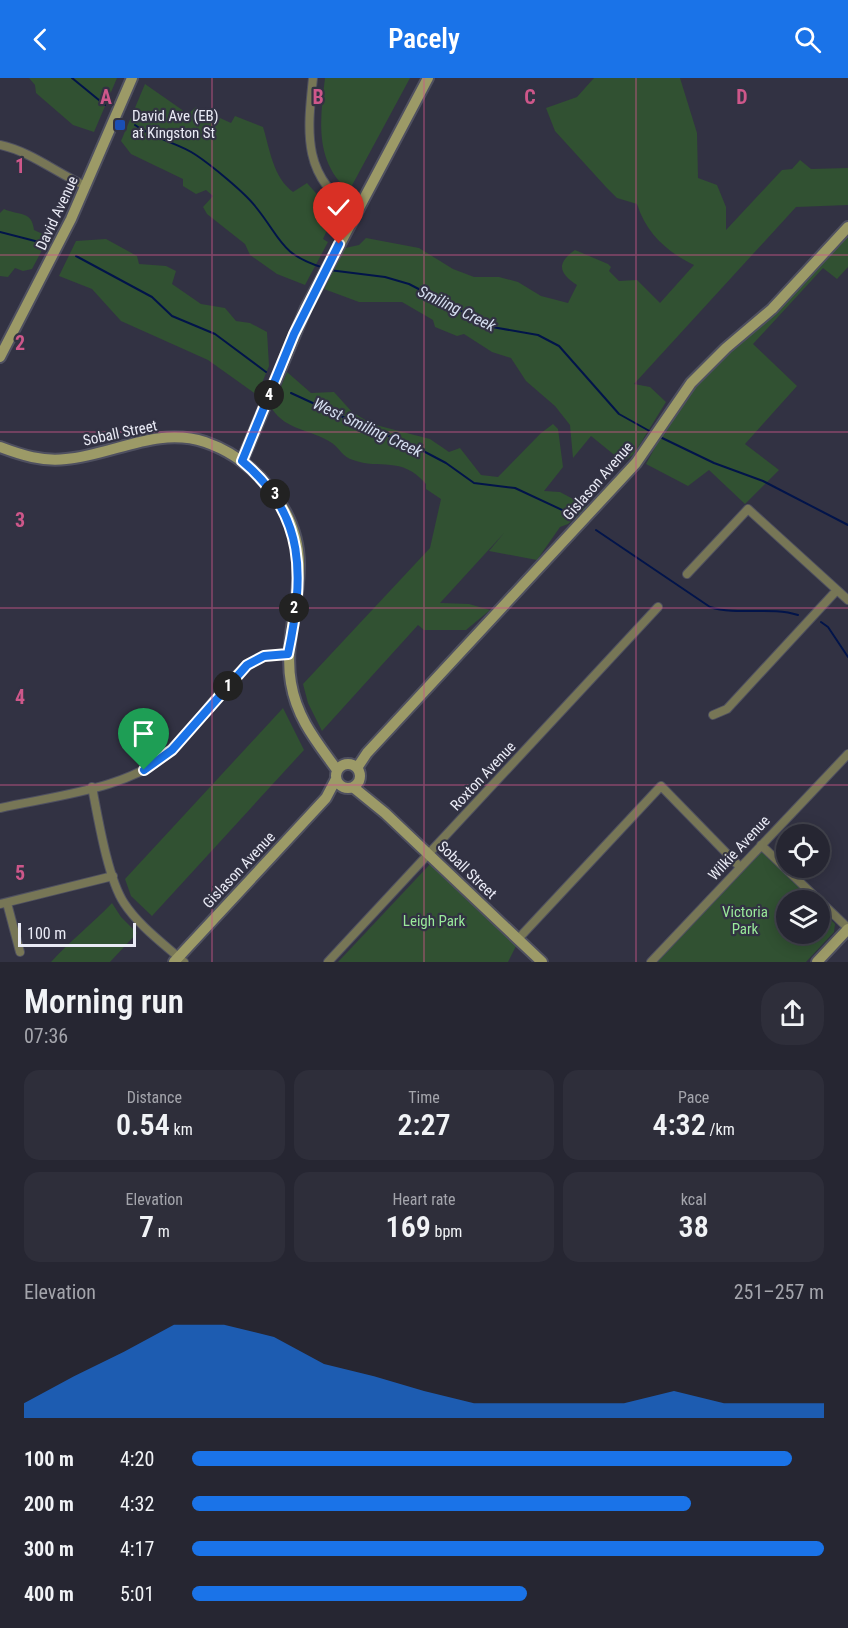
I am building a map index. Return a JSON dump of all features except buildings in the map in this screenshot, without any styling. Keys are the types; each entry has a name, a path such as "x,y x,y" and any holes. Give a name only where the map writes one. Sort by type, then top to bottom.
{"street":[{"name":"David Avenue","path":"0,357 49,264 86,186 132,78"},
{"path":"313,78 308,135 313,162 336,197 356,212"},
{"path":"242,461 294,334 334,250 428,78"},
{"path":"0,145 25,151 52,170 86,186"},
{"name":"Gislason Avenue","path":"179,960 636,463 691,383 736,338 772,309 848,227"},
{"name":"Soball Street","path":"0,447 31,458 66,459 158,437 204,442 242,461 259,475 279,499 292,529 299,564 288,654 291,683 307,730 328,757 370,800 542,962"},
{"path":"687,574 748,509 848,600"},
{"path":"713,715 727,708 837,590"},
{"name":"Roxton Avenue","path":"328,962 658,607"},
{"path":"0,808 129,776 159,760 177,745 247,665 264,656 288,654"},
{"name":"Wilkie Avenue","path":"651,962 848,754"},
{"path":"518,939 661,786 701,830 740,867"},
{"path":"92,787 113,876 126,906 179,960"},
{"path":"761,845 848,928 817,962"},
{"path":"20,952 4,903 113,876"}],"green space":[{"path":"29,78 117,78 94,132 73,125 36,93 35,85"},
{"path":"325,78 410,78 349,191 330,167 322,139"},
{"path":"594,78 680,78 697,133 698,178 717,185 726,207 726,230 782,170 792,169 800,160 811,169 848,168 848,205 796,207 634,384 650,387 666,402 634,454 623,462 591,436 573,458 570,425 555,406 526,381 511,358 492,352 464,334 457,336 435,327 433,320 402,302 359,302 324,289 345,248 359,245 366,238 419,248 453,269 474,277 499,277 518,282 541,296 568,303 577,285 564,273 562,264 575,250 608,264 611,267 609,271 619,281 637,280 660,303 694,265 666,248 646,224 637,204 617,198 606,187 555,131 546,108 577,97"},
{"path":"145,84 188,114 196,107 231,123 235,116 263,127 273,162 286,186 293,192 307,183 329,208 332,219 323,239 328,242 305,285 277,274 250,255 245,244 207,214 203,207 213,196 206,190 196,194 183,186 183,179 131,154 121,141"},
{"path":"4,209 28,216 34,230 49,237 32,269 23,271 15,268 8,277 0,276 0,213"},
{"path":"848,231 848,267 837,279 823,268 753,344 797,386 745,444 779,470 745,504 709,470 688,486 646,464 677,407 720,359"},
{"path":"106,239 137,256 139,264 166,266 176,271 172,284 201,304 225,308 236,321 250,323 267,332 269,366 257,395 208,360 121,321 92,289 59,276 76,241"},
{"path":"287,372 311,393 334,392 352,412 372,424 430,439 449,452 460,448 481,475 498,477 541,433 553,424 558,429 563,467 544,491 560,492 588,507 568,524 560,527 537,560 489,551 504,533 440,603 469,604 490,610 466,630 424,630 418,625 322,731 308,703 303,684 430,548 441,499 426,489 426,484 408,469 350,459 324,438 285,422 272,409"},
{"path":"283,708 304,750 152,916 131,896 125,879"},
{"name":"Victoria Park","path":"759,847 776,864 776,878 790,878 802,890 776,890 776,944 823,944 806,962 651,962"},
{"name":"Leigh Park","path":"432,862 517,944 508,962 338,962"},
{"path":"112,903 121,917 137,933 110,962 51,962 66,946"},
{"name":"Victoria Park","path":"830,919 835,924 834,932 830,936"}],"waterway":[{"name":"Smiling Creek","path":"72,78 105,105"},
{"name":"Smiling Creek","path":"135,125 189,151 210,165 250,200 290,251 309,263 324,268"},
{"name":"West Smiling Creek","path":"0,232 39,242"},
{"name":"West Smiling Creek","path":"76,256 152,297 172,316 215,334 266,372"},
{"name":"Smiling Creek","path":"329,270 385,277 409,284 492,327 538,335 559,346 619,414 653,433"},
{"name":"West Smiling Creek","path":"291,393 369,429 408,443 446,463 474,483 515,488 575,516"},
{"name":"Smiling Creek","path":"658,436 714,463 763,481 848,525"},
{"name":"West Smiling Creek","path":"596,530 710,607 721,610 776,611 798,615"},
{"name":"West Smiling Creek","path":"821,622 828,627 848,657"}],"place":[{"name":"David Ave (EB) at Kingston St","path":"120,125"}],"route":[{"path":"144,770 172,750 247,665 271,654 288,654 299,564 292,529 279,499 259,475 242,461 294,334 339,244"}]}
